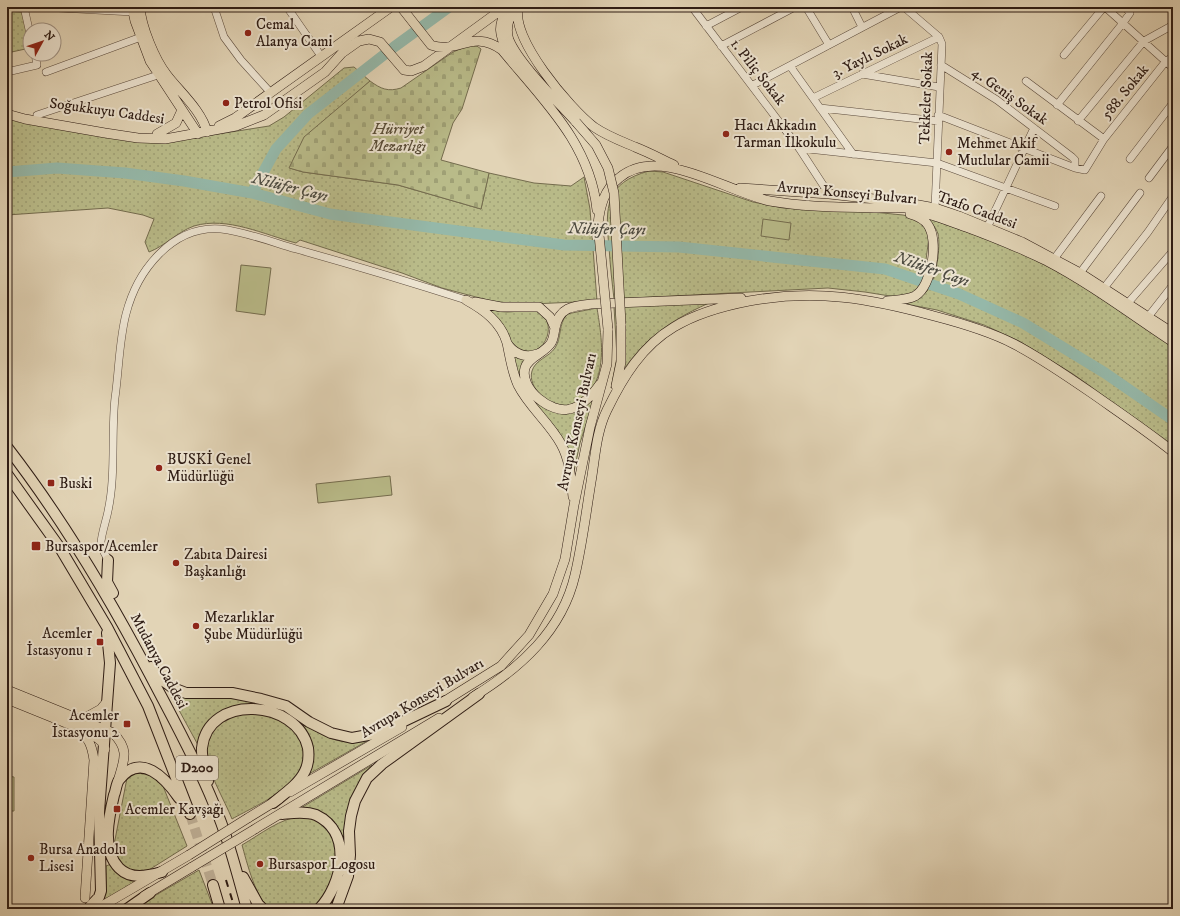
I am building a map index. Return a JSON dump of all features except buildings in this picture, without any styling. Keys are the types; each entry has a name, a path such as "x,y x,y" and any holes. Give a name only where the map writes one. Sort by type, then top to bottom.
{"highway":[{"name":"Mudanya Caddesi","path":"7,447 34,483 87,561 129,634 187,745 213,802 231,852 247,909"},
{"name":"Mudanya Caddesi","path":"7,474 60,548 107,627 148,706 190,814 171,786 155,771 144,769 134,770 118,781"},
{"path":"108,560 107,582 123,612 129,634 155,672 173,688 186,693 232,693 261,699 286,706 309,722 331,733 352,738 379,733 446,701"},
{"path":"88,909 99,897 101,891 99,812 105,749 106,703 110,663 107,627"},
{"path":"336,909 348,876 350,855 349,831 351,816 355,802 367,778 388,759 479,694"},
{"path":"213,802 202,748 207,732 224,715 240,710 250,709 274,713 286,718 301,732 306,741 309,760 306,770 301,778 273,803"},
{"path":"118,781 110,811 108,827 112,857 119,869 133,876 148,876 162,872"},
{"path":"282,814 306,812 315,815 324,820 337,837 341,850 340,864 332,890 319,909"},
{"path":"231,852 248,888 263,909"},
{"path":"213,885 220,909"},
{"path":"127,909 150,893"}],"main road":[{"name":"Soğukkuyu Caddesi","path":"7,114 138,138 164,139 224,125 383,10 391,7"},
{"path":"450,47 505,7"},
{"path":"508,7 501,19 500,32 511,61"},
{"path":"514,7 507,26 509,39 524,62 596,145 608,168 614,193 621,324 621,362 613,399"},
{"path":"519,7 516,13 518,25 521,36 528,48 552,82 585,120 613,138 694,174"},
{"path":"135,9 141,37 158,75 182,110 202,131"},
{"path":"135,9 140,15 146,32 165,73 194,108 202,131"},
{"path":"403,11 431,45 437,48 450,47 470,41 486,42 498,47 511,61 566,126 574,140 592,184 598,224"},
{"name":"Soğukkuyu Caddesi","path":"7,108 114,129 158,134 202,131 236,126 271,111 325,72 342,53 359,41 375,39 384,45 404,70 416,70 450,47"},
{"path":"158,134 176,123 182,110"},
{"name":"Avrupa Konseyi Bulvarı","path":"97,909 162,872 248,818 446,701 501,666 530,634 553,594 565,559 574,505 590,427 607,364 608,329 598,224 599,209 606,192 613,182 626,172 634,168 653,166 694,174 770,201 798,204 906,208 935,216 1001,240 1048,262 1173,342"},
{"name":"Trafo Caddesi","path":"722,185 749,190 829,194 902,202 935,208 1022,242 1080,273 1173,333"},
{"path":"877,208 919,217 928,224 934,241 929,275 924,287 916,296 906,299 879,302"},
{"name":"Avrupa Konseyi Bulvarı","path":"121,909 282,814 479,694 527,658 552,628 563,608 575,577 598,438 606,413 629,370 642,353 674,327 693,317 717,308 778,296 834,295 879,302 963,324 1012,342 1054,367 1148,431 1173,452"},
{"path":"604,378 594,394 582,404 570,410 556,409 544,404 533,393 525,378 525,368 529,361 544,351 552,342 555,328 563,310 569,307 591,304 778,296"},
{"path":"466,300 501,307 539,307 548,314 555,328"},
{"path":"466,300 483,309 498,324 506,341 518,384 531,406 562,444 568,462 574,505"},
{"path":"506,341 515,351 525,356 534,355 544,351"},
{"path":"7,690 83,719 113,733 124,747 125,754 118,781"},
{"path":"7,699 97,736 105,749"},
{"path":"83,719 101,709 106,703"},
{"path":"78,729 87,736 92,746 94,760 85,898"}],"street":[{"path":"24,7 27,22"},
{"path":"40,7 135,9"},
{"path":"214,7 224,37 241,60 270,92"},
{"path":"287,7 321,56"},
{"name":"1. Piliç Sokak","path":"692,7 799,148 829,194"},
{"path":"706,26 742,7"},
{"path":"721,46 795,7"},
{"path":"806,7 828,45"},
{"path":"852,7 862,28"},
{"path":"753,86 902,7"},
{"name":"Tekkeler Sokak","path":"902,7 939,37 942,44 938,87 935,208"},
{"path":"1064,55 1105,7 1173,68"},
{"path":"1057,105 1130,13 1125,7"},
{"path":"1078,121 1144,41 1173,25"},
{"path":"46,72 141,37"},
{"name":"3. Yaylı Sokak","path":"813,98 939,37"},
{"path":"1166,61 1173,57"},
{"name":"588. Sokak","path":"1075,168 1085,170 1104,139 1166,61"},
{"path":"7,72 37,65 36,62"},
{"name":"4. Geniş Sokak","path":"941,65 997,100 1072,156 1075,160 1075,168"},
{"path":"790,66 853,154"},
{"path":"862,74 938,87"},
{"path":"37,115 158,75"},
{"path":"1026,81 1104,139"},
{"path":"1130,159 1173,103"},
{"path":"820,108 938,118 1025,148 1075,168"},
{"path":"987,228 1034,128"},
{"path":"1149,178 1173,146"},
{"path":"799,148 937,163 1055,206"},
{"path":"1080,273 1140,193"},
{"path":"1054,259 1101,196"},
{"path":"1104,288 1148,232 1173,196"},
{"path":"108,560 101,544 109,506 114,405 126,316 131,298 142,275 154,259 173,241 186,234 202,230 221,229 244,234 378,272 466,300"},
{"path":"1128,303 1173,251"},
{"path":"1148,317 1173,285"}],"green space":[{"path":"7,11 22,12 24,22 22,22 22,50 7,53"},
{"name":"Hürriyet Mezarlığı","path":"470,45 477,46 481,49 462,109 453,123 441,160 489,173 481,209 398,185 303,172 289,168 304,137 370,81 388,90 401,88 453,52"},
{"path":"354,67 370,81 340,108 290,168 303,172 398,185 481,209 489,173 534,183 571,186 584,177 590,209 597,301 532,304 495,302 442,288 402,273 300,240 296,243 259,231 220,223 194,226 149,252 145,242 154,219 143,215 108,208 7,215 7,117 70,131 193,138 269,126 284,117 344,68"},
{"path":"649,171 663,172 753,202 783,208 852,210 903,215 916,218 924,226 929,237 924,275 920,286 912,293 896,297 828,288 614,299 607,220 611,198 624,182 634,176"},
{"path":"925,217 979,236 1051,268 1087,289 1173,345 1173,445 1073,374 1019,341 984,325 937,310 906,304 922,296 927,291 933,280 937,264 939,247 938,234 933,225"},
{"path":"763,219 791,223 789,240 761,236"},
{"path":"241,265 271,268 265,315 236,311"},
{"path":"709,303 678,319 653,337 632,359 611,388 617,357 614,307"},
{"path":"486,308 504,312 527,310 538,312 545,317 548,325 546,340 541,347 534,351 526,351 517,347 504,334"},
{"path":"597,308 602,347 598,377 594,386 586,396 574,404 559,406 552,404 536,390 531,377 532,371 539,361 555,348 559,340 562,322 567,314"},
{"path":"513,353 526,359 526,385 560,412 596,394 580,443 573,476 564,441 558,431 530,398 518,376"},
{"path":"390,476 392,495 318,503 316,484"},
{"path":"168,690 221,695 252,700 283,710 324,736 343,742 367,741 309,774 312,758 310,741 303,727 290,716 248,706 234,706 219,713 213,718 204,730 198,745"},
{"path":"252,713 278,720 290,727 295,732 305,752 304,765 297,777 285,788 257,806 232,819 207,760 206,749 213,732 221,723 238,715"},
{"path":"372,765 359,784 345,872 331,909 323,909 327,905 343,840 301,808"},
{"path":"137,772 152,774 163,786 187,846 144,873 123,868 113,850 127,778"},
{"path":"7,776 14,777 14,811 7,811"},
{"path":"303,816 323,824 329,830 336,854 334,876 324,895 309,909 272,909 267,906 257,891 242,845 279,823 295,817"},
{"path":"111,864 138,880 105,900 103,897 106,886 106,866"},
{"path":"199,870 214,909 133,909 137,906"}],"waterway":[{"path":"252,193 276,149 308,114 394,47 449,7"},
{"name":"Nilüfer Çayı","path":"7,172 57,168 125,173 184,181 252,193 330,214 564,245 679,247 885,269 959,294 1023,323 1105,373 1173,420"}],"tunnel":[{"path":"190,814 213,885"}],"railway":[{"path":"226,880 235,909"}],"place":[{"name":"Cemal Alanya Cami","path":"248,33"},
{"name":"Petrol Ofisi","path":"226,103"},
{"name":"Hacı Akkadın Tarman İlkokulu","path":"726,134"},
{"name":"Mehmet Akif Mutlular Camii","path":"949,152"},
{"name":"BUSKİ Genel Müdürlüğü","path":"159,468"},
{"name":"Buski","path":"51,483"},
{"name":"Bursaspor/Acemler","path":"36,546"},
{"name":"Zabıta Dairesi Başkanlığı","path":"176,563"},
{"name":"Mezarlıklar Şube Müdürlüğü","path":"196,626"},
{"name":"Acemler İstasyonu 1","path":"100,642"},
{"name":"Acemler İstasyonu 2","path":"127,724"},
{"name":"Acemler Kavşağı","path":"117,809"},
{"name":"Bursa Anadolu Lisesi","path":"31,858"},
{"name":"Bursaspor Logosu","path":"260,864"}]}
